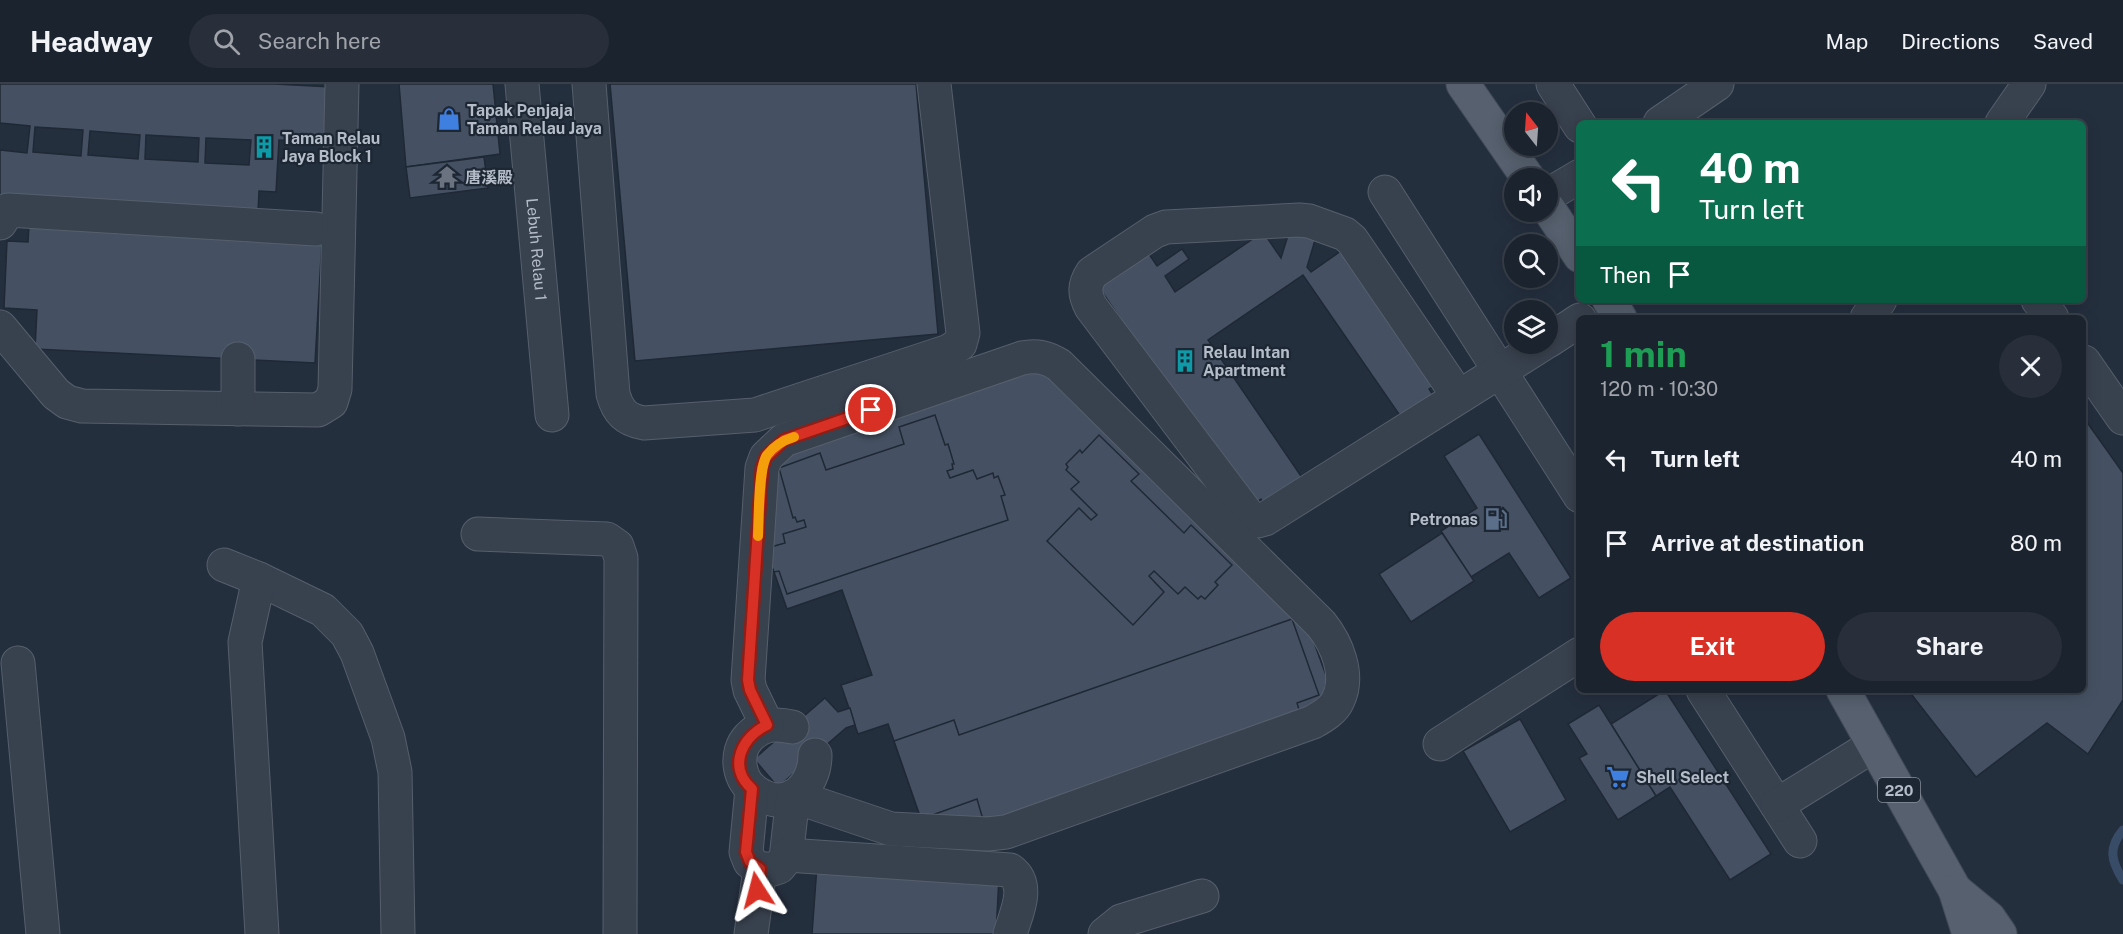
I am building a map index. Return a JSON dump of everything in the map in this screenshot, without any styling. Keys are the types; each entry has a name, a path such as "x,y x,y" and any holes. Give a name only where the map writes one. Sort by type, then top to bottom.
{"main road":[{"path":"1463,84 1521,168"},
{"path":"1557,222 1576,250"},
{"name":"220","path":"1845,693 1955,890 1992,930"}],"street":[{"path":"0,328 56,394 67,402 82,406 318,410 331,402 335,389 342,84"},
{"name":"Lebuh Relau 1","path":"522,84 552,415"},
{"path":"590,84 613,394 616,406 622,414 632,421 644,423 755,415 949,351 960,344 963,333 934,84"},
{"path":"1552,84 1576,120"},
{"path":"1664,120 1717,84"},
{"path":"2004,120 2029,84"},
{"path":"1558,189 1576,178"},
{"path":"1385,192 1576,490"},
{"path":"0,223 8,210 315,234 340,200"},
{"path":"1459,397 1352,240 1345,234 1309,221 1166,227 1155,231 1092,273 1087,280 1086,298 1091,307 1251,519 1258,521 1265,519 1528,354"},
{"path":"2040,303 2050,315"},
{"path":"1558,335 1576,325"},
{"path":"0,328 35,331"},
{"path":"794,796 891,829 987,834 1006,832 1313,722 1326,714 1338,702 1342,686 1338,651 1321,624 1059,365 1048,358 1036,356 1022,358 784,440 766,457 762,468 748,680 750,690 780,726 756,730 741,750 739,762 742,775 757,794 781,800 794,796 804,789 815,767 815,754"},
{"path":"238,359 238,409"},
{"path":"2086,365 2123,418"},
{"path":"478,534 607,539 617,546 621,558 620,934"},
{"path":"224,565 323,610 347,634 357,653 388,738 395,772 398,934"},
{"path":"259,579 245,642 262,934"},
{"path":"1440,744 1576,657"},
{"path":"18,663 43,934"},
{"path":"1705,693 1800,841"},
{"path":"1777,805 1874,745"},
{"path":"752,789 746,852 750,862 1002,868 1017,875"},
{"path":"751,934 794,796"},
{"path":"1010,934 1022,891 1017,875 1022,826"},
{"path":"1105,934 1121,921 1202,896"}],"building":[{"name":"Taman Relau Jaya Block 1","path":"0,84 275,84 331,87 327,143 279,140 276,192 259,191 258,213 0,198 0,150 27,153 30,126 0,123","holes":["35,127 83,130 81,156 33,152","90,131 140,135 138,159 88,155","146,135 199,138 198,162 145,159","206,138 251,140 249,165 205,163"]},
{"name":"Tapak Penjaja Taman Relau Jaya","path":"399,84 493,84 500,154 406,167"},
{"path":"610,84 916,84 938,334 635,361"},
{"name":"唐溪殿","path":"484,157 488,188 410,198 406,167"},
{"path":"29,225 322,240 315,363 35,349 37,310 4,308 7,241 28,242"},
{"name":"Relau Intan Apartment","path":"1290,229 1316,237 1307,267 1311,272 1348,246 1440,382 1429,389 1435,398 1403,420 1303,275 1208,340 1305,482 1266,508 1261,499 1249,507 1098,286 1147,251 1157,266 1182,249 1189,259 1165,276 1175,292 1263,232 1281,258"},
{"path":"1026,373 1045,373 1312,637 1327,678 1322,703 984,823 922,821 888,724 858,734 841,685 872,675 842,590 787,609 767,552 778,465 793,454"},
{"path":"935,415 954,464 952,464 953,469 947,471 950,478 973,470 977,479 993,473 994,478 998,476 1005,495 1001,496 1008,520 787,594 779,571 774,572 767,553 771,547 785,543 783,534 806,527 804,520 797,522 795,517 793,518 779,468 820,453 826,470 904,444 899,427"},
{"path":"2086,421 2123,473 2123,700 2088,754 2047,723 1976,777 1910,693 2086,693"},
{"name":"Petronas","path":"1479,434 1571,578 1539,598 1509,553 1471,577 1441,531 1477,508 1444,456"},
{"path":"1099,435 1139,474 1131,481 1184,533 1191,525 1232,565 1215,582 1218,585 1205,599 1201,596 1198,599 1185,587 1178,594 1154,571 1149,576 1164,592 1133,625 1047,541 1079,508 1091,520 1097,515 1071,489 1079,482 1066,470 1068,467 1066,464 1080,450 1082,453"},
{"path":"1442,533 1474,581 1411,622 1379,574"},
{"path":"1292,619 1319,695 1297,703 1300,713 984,823 977,799 921,819 894,741 954,720 959,735"},
{"path":"1660,693 1667,693 1771,854 1730,880 1670,787 1656,796 1611,724"},
{"path":"825,698 838,712 850,708 855,725 846,728 778,787 754,759"},
{"name":"Shell Select","path":"1599,705 1656,796 1618,820 1579,758 1587,754 1568,724"},
{"path":"1520,719 1566,800 1510,832 1463,751"},
{"path":"817,866 999,877 996,934 812,934"}],"waterway":[{"path":"2123,830 2113,849 2114,861 2123,880"}],"slow traffic":[{"path":"758,536 762,468 766,457 774,448 784,440 794,437"}],"place":[{"name":"Tapak Penjaja Taman Relau Jaya","path":"449,119"},
{"name":"Taman Relau Jaya Block 1","path":"264,147"},
{"name":"唐溪殿","path":"447,177"},
{"name":"Relau Intan Apartment","path":"1185,361"},
{"name":"Petronas","path":"1496,519"},
{"name":"Shell Select","path":"1618,777"}],"route":[{"path":"757,890 760,869 750,862 745,848 752,789 742,775 739,762 741,750 747,739 756,730 767,725 750,690 748,680 762,468 766,457 784,440 871,410"}]}
